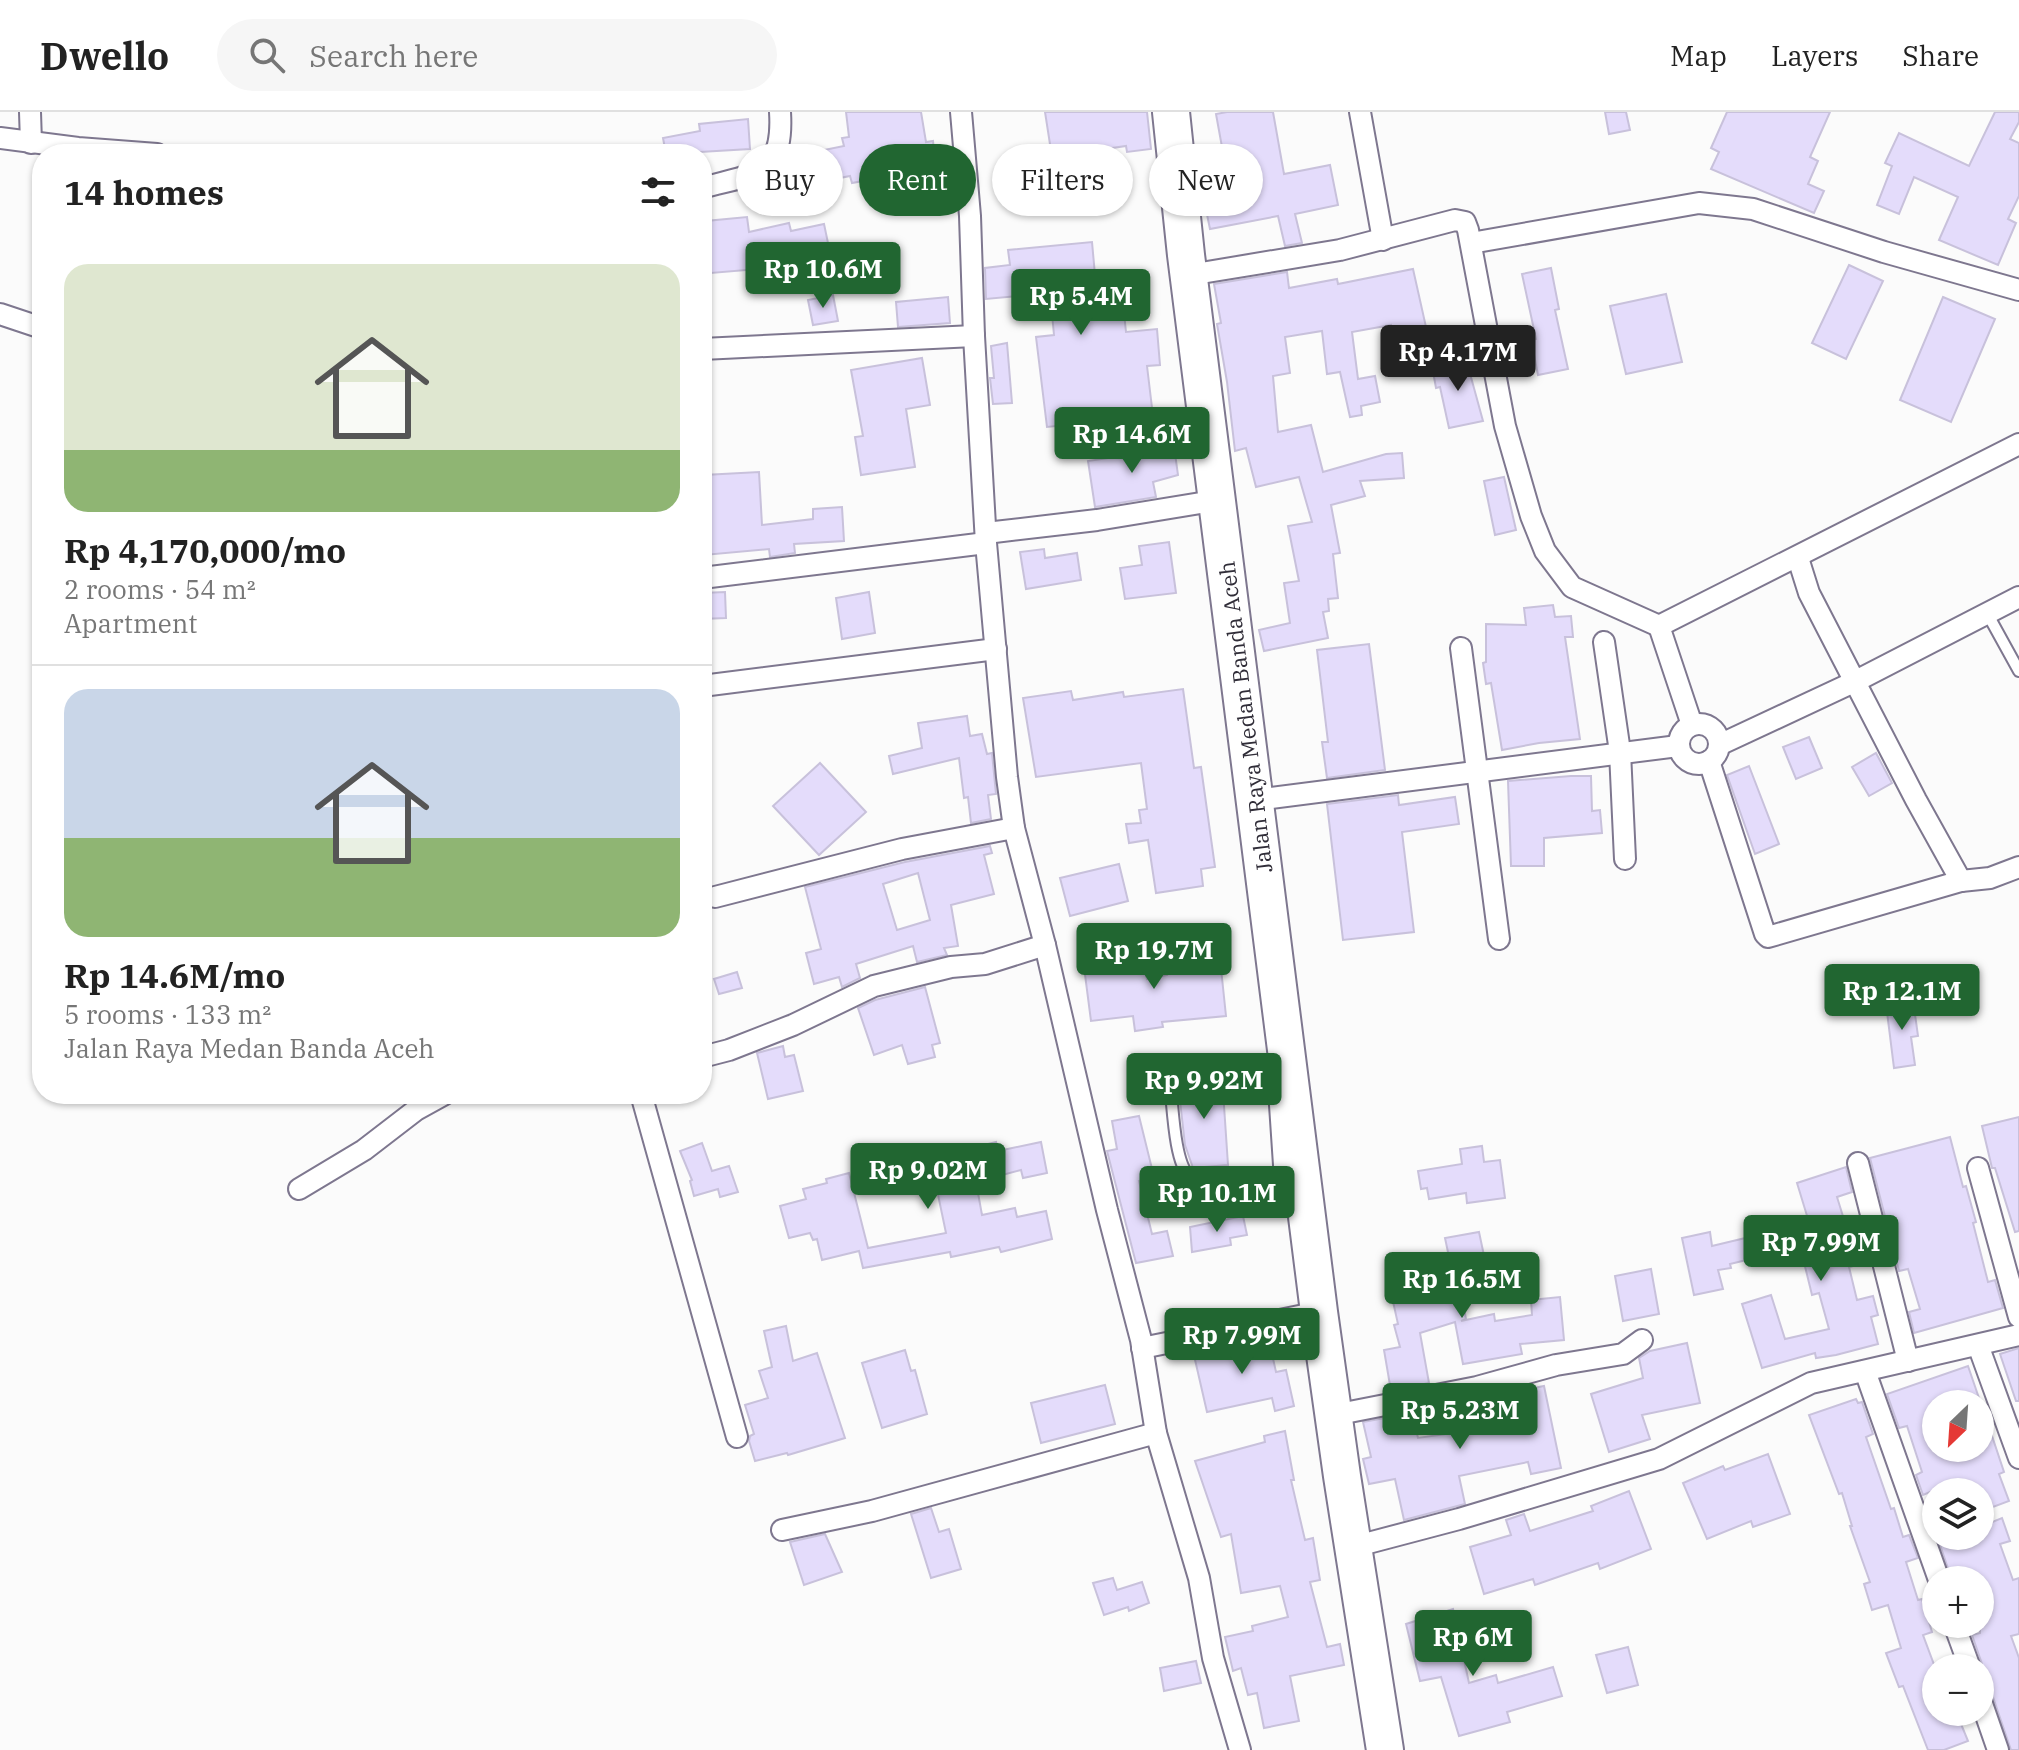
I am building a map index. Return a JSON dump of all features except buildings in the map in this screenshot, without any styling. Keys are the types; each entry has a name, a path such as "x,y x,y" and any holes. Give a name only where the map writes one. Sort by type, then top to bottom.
{"highway":[{"name":"Jalan Raya Medan Banda Aceh","path":"1171,112 1255,800 1292,1194 1319,1312 1385,1750"}],"street":[{"path":"30,112 13,140 54,144"},
{"path":"712,185 766,169 777,155 781,135 780,112"},
{"path":"961,112 970,216 986,538 1014,828 1142,1348 1156,1433 1199,1578 1213,1658 1240,1750"},
{"path":"1360,112 1383,240"},
{"path":"1471,243 1699,203 1753,209 1884,252 2019,290"},
{"path":"1189,275 1340,250 1455,220 1465,222 1505,426 1531,516 1545,551 1572,587 1659,626 1692,725"},
{"path":"0,314 32,325"},
{"path":"712,349 974,336"},
{"path":"1659,626 2019,444"},
{"path":"712,577 986,538 1219,500"},
{"path":"1798,558 1809,593 1961,881"},
{"path":"2019,597 1714,753 1697,764 1680,753 1678,746 1681,733 1692,725 1711,727 1719,739 1714,753 1768,937 1961,881 1990,878 2019,867"},
{"path":"1604,642 1620,752 1625,859"},
{"path":"1461,648 1499,939"},
{"path":"712,685 996,649"},
{"path":"1255,800 1678,746"},
{"path":"715,897 902,849 1014,828"},
{"path":"712,1054 793,1025 874,986 951,967 985,964 1045,945"},
{"path":"299,1189 364,1150 427,1104"},
{"path":"644,1104 737,1437"},
{"path":"1858,1163 1908,1361"},
{"path":"1978,1168 2019,1317"},
{"path":"1142,1348 1319,1312"},
{"path":"1353,1547 1659,1459 1811,1383 2019,1335"},
{"path":"1334,1415 1477,1387 1556,1365 1623,1354 1642,1340"},
{"path":"1978,1345 2019,1458"},
{"path":"1865,1371 1934,1566"},
{"path":"782,1530 872,1511 1156,1433"},
{"path":"1990,1726 1998,1750"}],"lane":[{"path":"1987,613 2019,671"},
{"path":"1266,1066 1273,1075 1292,1194 1242,1198 1209,1188 1188,1176 1180,1155 1170,1084 1172,1076 1179,1072 1266,1066"}]}
